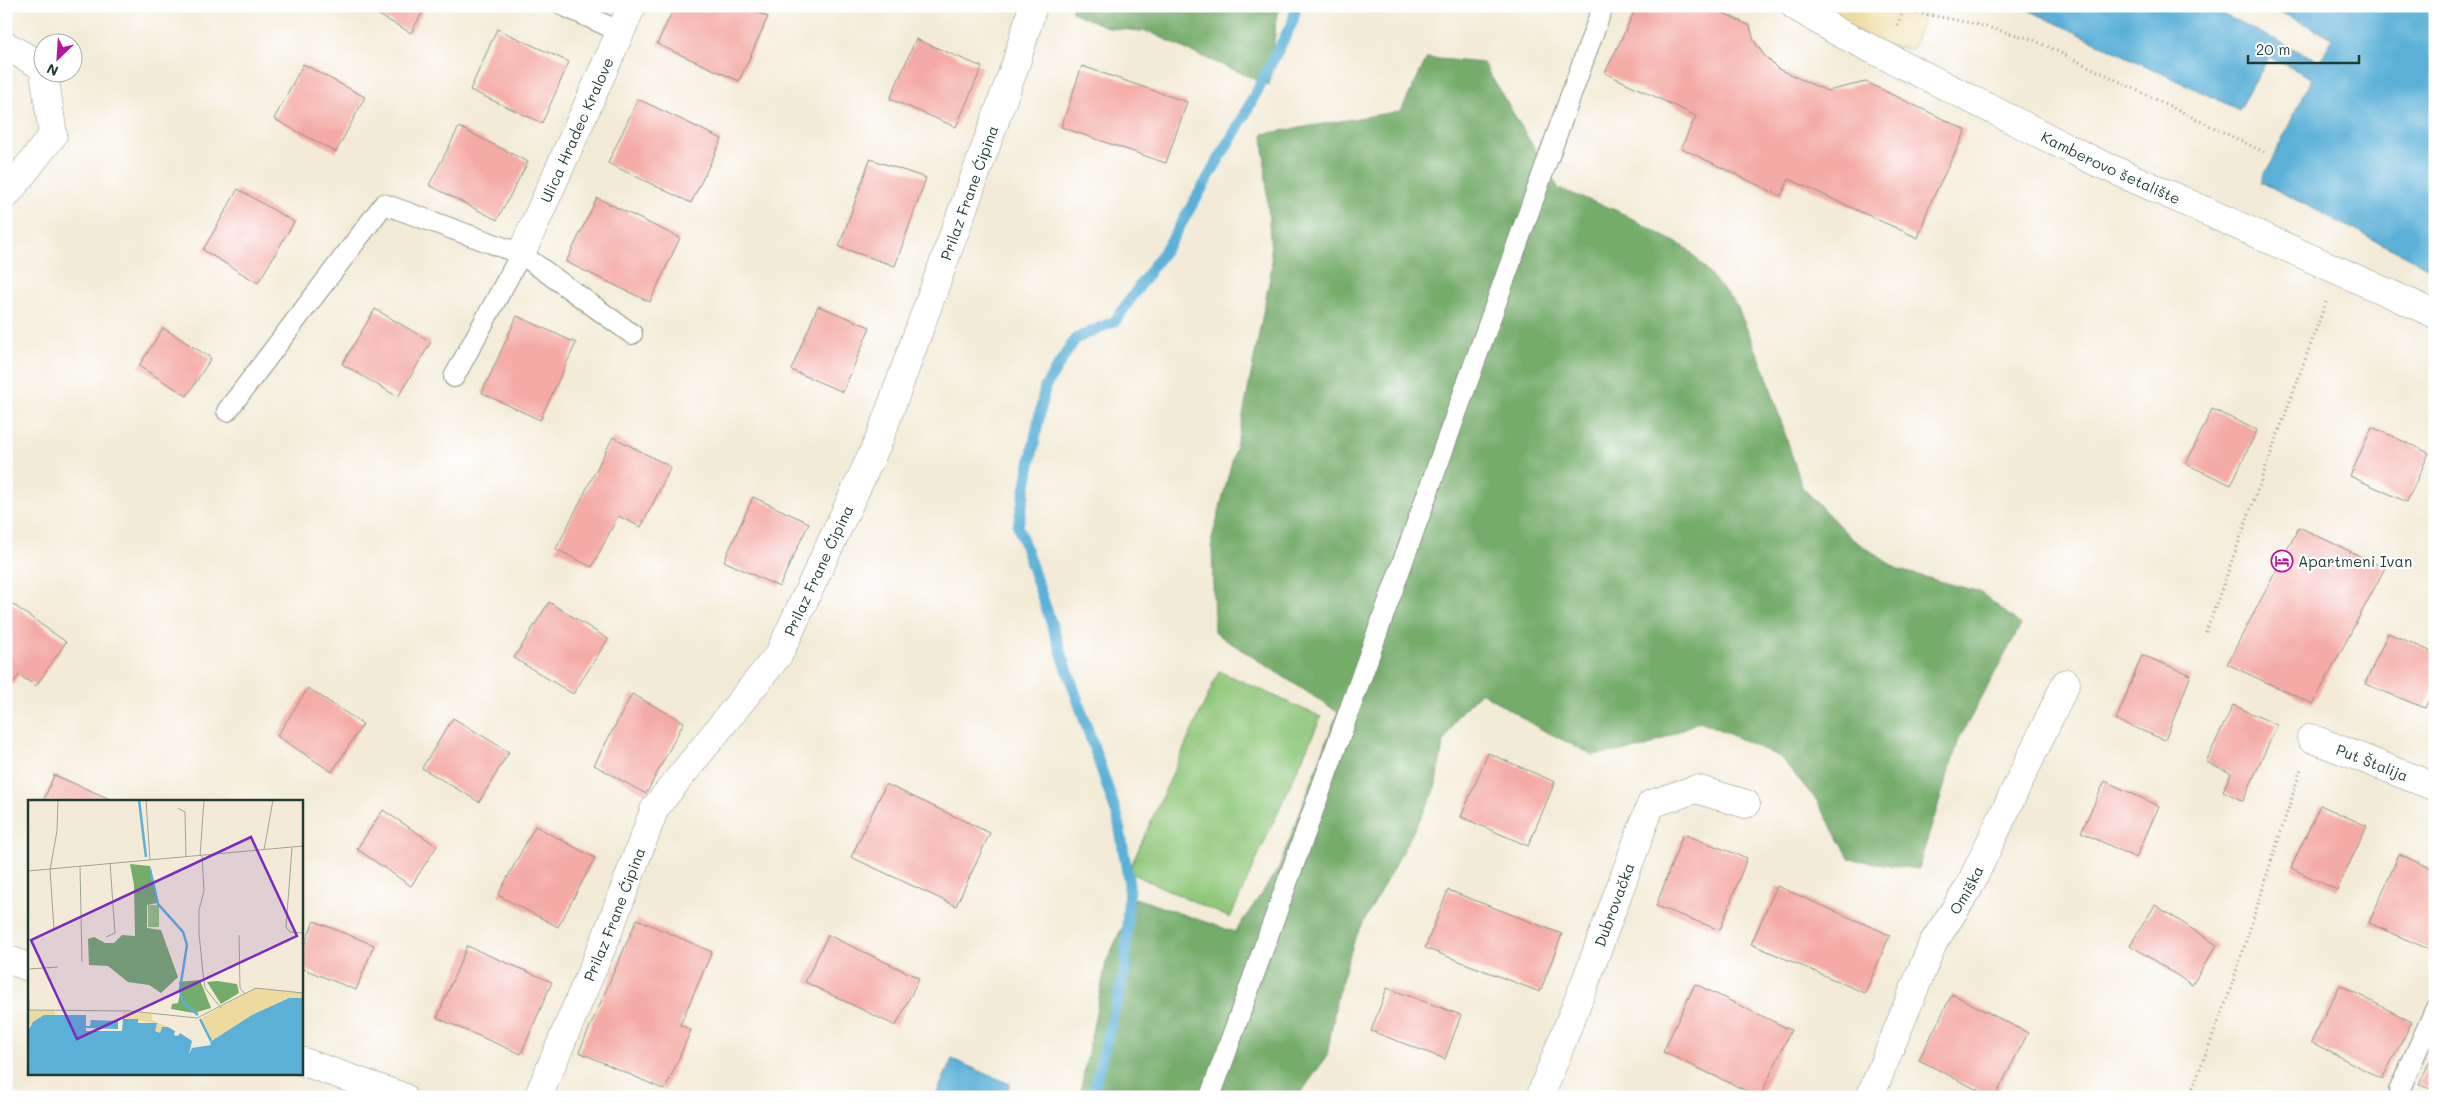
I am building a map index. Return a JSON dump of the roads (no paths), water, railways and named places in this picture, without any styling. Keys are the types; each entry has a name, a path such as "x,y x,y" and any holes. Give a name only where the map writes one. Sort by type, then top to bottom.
{"street":[{"name":"Ulica Hradec Kralove","path":"521,254 632,6"},
{"name":"Prilaz Frane Ćipina","path":"538,1097 607,935 655,808 779,654 879,440 1016,63 1033,6"},
{"name":"Kamberovo šetalište","path":"1795,6 1836,31 2092,160 2435,314"},
{"path":"6,46 32,60"},
{"path":"6,194 53,135 45,82"},
{"name":"Omiška","path":"1870,1097 1933,943 1968,889 2066,683"},
{"name":"Put Štalija","path":"2311,738 2435,787"},
{"name":"Dubrovačka","path":"1540,1097 1585,983 1651,804 1696,789 1746,804"},
{"path":"6,959 28,967"},
{"path":"302,1061 403,1097"}],"lane":[{"path":"564,6 621,32"},
{"path":"1210,1097 1603,6"},
{"path":"227,411 384,204 521,254 632,334"},
{"path":"454,377 521,254"},
{"path":"2399,1091 2435,1010"}],"water":[{"path":"2020,6 2206,6 2319,61 2333,38 2268,6 2435,6 2435,271 2261,182 2312,78 2269,57 2239,110"},
{"path":"952,1059 1010,1084 1005,1097 935,1097"}],"waterway":[{"path":"1092,1097 1125,970 1129,884 1118,818 1018,526 1045,387 1075,339 1115,321 1171,241 1243,118 1293,21 1296,6"}],"place":[{"name":"Apartmeni Ivan","path":"2282,561"}]}
